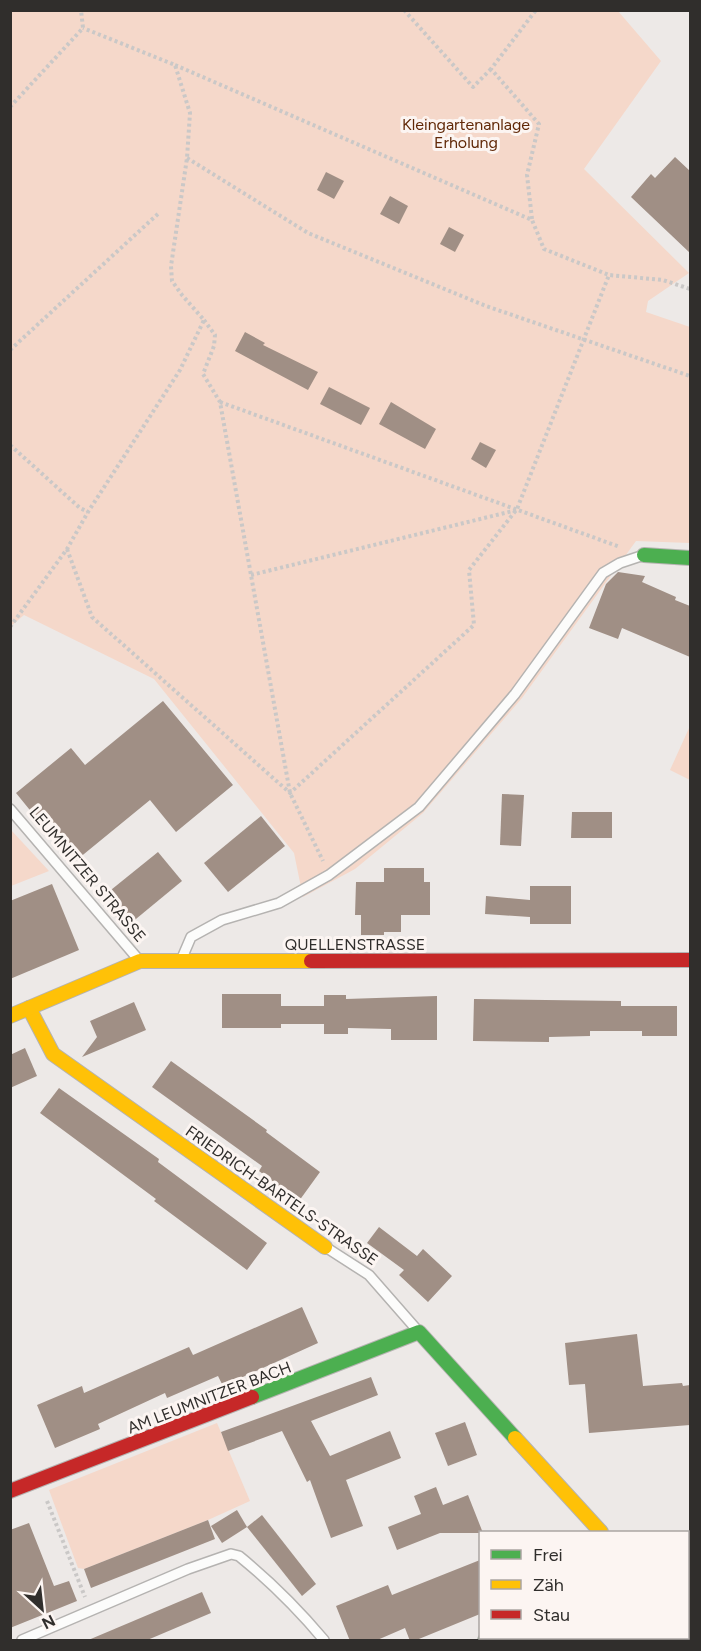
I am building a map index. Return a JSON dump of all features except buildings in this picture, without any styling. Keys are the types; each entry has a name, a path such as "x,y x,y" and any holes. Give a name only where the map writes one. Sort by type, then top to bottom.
{"street":[{"path":"644,555 690,558"},
{"name":"QUELLENSTRASSE","path":"29,1008 140,961 690,960"},
{"path":"10,1016 29,1008"},
{"name":"FRIEDRICH-BARTELS-STRASSE","path":"29,1008 53,1054 325,1247"},
{"name":"FRIEDRICH-BARTELS-STRASSE","path":"419,1332 599,1531"},
{"name":"AM LEUMNITZER BACH","path":"10,1491 419,1332"}],"lane":[{"path":"180,962 191,938 222,920 279,903 329,875 419,807 515,694 603,573 620,563 644,555"},
{"name":"LEUMNITZER STRASSE","path":"10,809 140,961"},
{"name":"FRIEDRICH-BARTELS-STRASSE","path":"325,1247 369,1275 419,1332"},
{"path":"22,1641 188,1569 231,1554 239,1556 282,1594 299,1610 324,1641"}],"path":[{"path":"10,107 83,28 81,10"},
{"path":"404,10 473,87 491,69 536,10"},
{"path":"83,28 175,65 532,220"},
{"path":"175,65 190,113 187,158 171,266 172,281 215,335 214,346 203,374 220,402 290,793 329,875"},
{"path":"491,69 539,124 527,175 532,220 544,249 609,275 663,280 690,289"},
{"path":"187,158 308,233 486,306 690,376"},
{"path":"10,350 160,212"},
{"path":"290,793 474,625 469,570 518,509 609,275"},
{"path":"10,627 67,549 88,512 180,370 204,320"},
{"path":"220,402 644,555"},
{"path":"10,445 80,508 88,512"},
{"path":"251,575 518,509"},
{"path":"67,549 92,617 290,793"},
{"path":"39,1480 90,1611"}],"green space":[{"name":"Kleingartenanlage Erholung","path":"11,11 618,11 661,61 584,169 689,273 648,301 646,312 690,327 690,543 636,541 522,698 423,813 355,869 303,897 294,853 154,679 24,615 11,626"},
{"path":"690,726 690,780 670,770"},
{"path":"11,830 49,871 10,886"},
{"path":"217,1423 250,1501 84,1569 78,1568 49,1490"}],"traffic: fast":[{"path":"644,555 690,558"},
{"path":"252,1397 419,1332 515,1438"},
{"path":"485,1640 489,1639"}],"traffic: slow":[{"path":"10,1016 140,961 311,961"},
{"path":"29,1008 53,1054 325,1247"},
{"path":"515,1438 600,1531"}],"traffic: jam":[{"path":"311,961 690,960"},
{"path":"10,1491 252,1397"}]}
